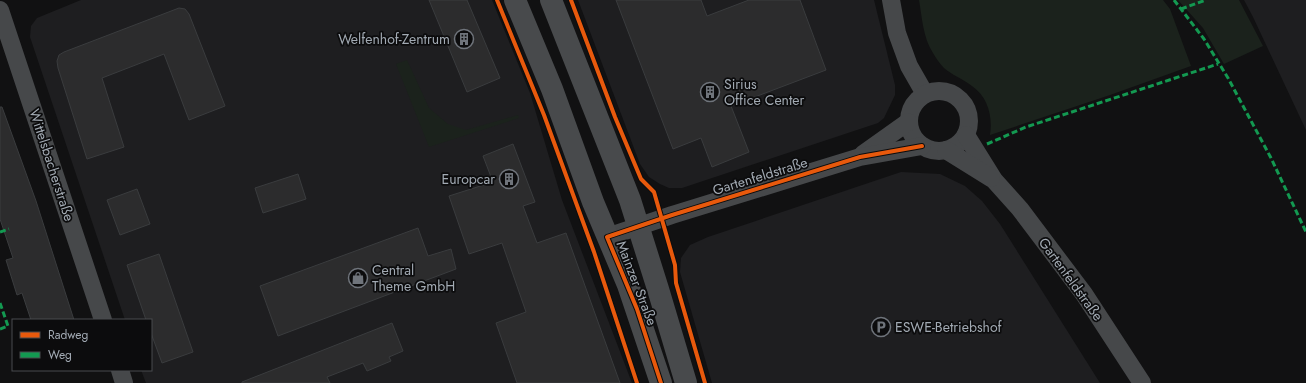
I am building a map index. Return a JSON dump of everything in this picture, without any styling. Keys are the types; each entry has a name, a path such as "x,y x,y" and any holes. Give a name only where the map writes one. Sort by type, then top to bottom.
{"main road":[{"name":"Mainzer Straße","path":"515,0 552,89 590,194 637,309 661,383"},
{"name":"Mainzer Straße","path":"551,0 619,170 639,226 686,383"}],"street":[{"path":"0,5 12,0"},
{"path":"891,0 897,33 909,66 925,94"},
{"name":"Wittelsbacherstraße","path":"0,10 103,319"},
{"path":"941,90 950,92 964,102 968,110 969,127 966,135 954,147 938,151 922,146 911,133 908,122 911,109 914,103 925,94 941,90"},
{"name":"Gartenfeldstraße","path":"860,156 908,122"},
{"name":"Gartenfeldstraße","path":"966,135 994,180 1020,209 1084,294 1142,383"},
{"name":"Gartenfeldstraße","path":"607,237 860,156 922,146"},
{"name":"Gartenfeldstraße","path":"946,150 994,180"},
{"path":"120,371 124,383"}],"shaded area":[{"path":"81,0 492,0 530,93 562,200 632,383 146,383 141,371 152,371 152,319 125,319 30,37 31,26 37,18"},
{"path":"578,0 874,0 895,85 895,95 884,118 878,123 682,188 669,188 649,177 640,164"},
{"path":"919,0 1163,0 1170,9 1191,66 990,135 990,114 986,102 982,96 972,86 944,68 930,47 923,27"},
{"path":"1178,0 1239,0 1263,46 1224,64 1203,28"},
{"path":"1244,0 1306,0 1306,130 1253,17"},
{"path":"407,60 429,108 448,124 466,130 518,115 519,118 429,147 396,64"},
{"name":"ESWE-Betriebshof","path":"901,172 940,174 965,186 982,201 1000,224 1100,383 712,383 680,272 681,258 690,245 708,237"}],"building":[{"name":"Welfenhof-Zentrum","path":"429,0 467,0 500,78 467,92"},
{"name":"Sirius Office Center","path":"616,0 701,0 707,16 749,0 800,0 826,70 731,106 749,152 712,167 701,138 673,149"},
{"path":"179,8 185,9 189,14 225,106 189,120 164,54 102,78 124,147 87,159 58,68 57,61 59,55"},
{"path":"0,107 2,107 36,201 74,319 31,319 22,293 17,295 6,260 13,258 0,219"},
{"path":"513,144 535,202 523,206 537,243 566,233 620,383 517,383 496,323 526,312 502,243 469,254 449,196 493,182 483,156"},
{"path":"298,174 306,199 263,213 255,188"},
{"path":"137,189 150,224 120,235 107,200"},
{"name":"Central Theme GmbH","path":"418,228 428,256 451,249 456,269 278,336 260,286"},
{"path":"159,254 193,352 162,363 152,336 152,319 146,319 127,265"},
{"path":"392,323 403,351 389,357 391,361 367,371 363,363 327,377 330,383 242,383 242,382"}],"marked path":[{"path":"1174,0 1204,39 1228,78 1271,158 1306,232"},
{"path":"1181,9 1206,0"},
{"path":"987,144 1026,127 1218,64"},
{"path":"0,232 9,229"},
{"path":"0,303 8,326 0,329"}],"cycle path":[{"path":"497,0 544,115 594,252 637,383"},
{"path":"571,0 615,117 641,179 654,192 675,265 676,283 705,383"},
{"path":"661,383 637,309 607,237 672,215 860,157 922,146"}],"place":[{"name":"Welfenhof-Zentrum","path":"464,39"},
{"name":"Sirius Office Center","path":"710,92"},
{"name":"Europcar","path":"509,179"},
{"name":"Central Theme GmbH","path":"358,278"},
{"name":"ESWE-Betriebshof","path":"881,327"}]}
